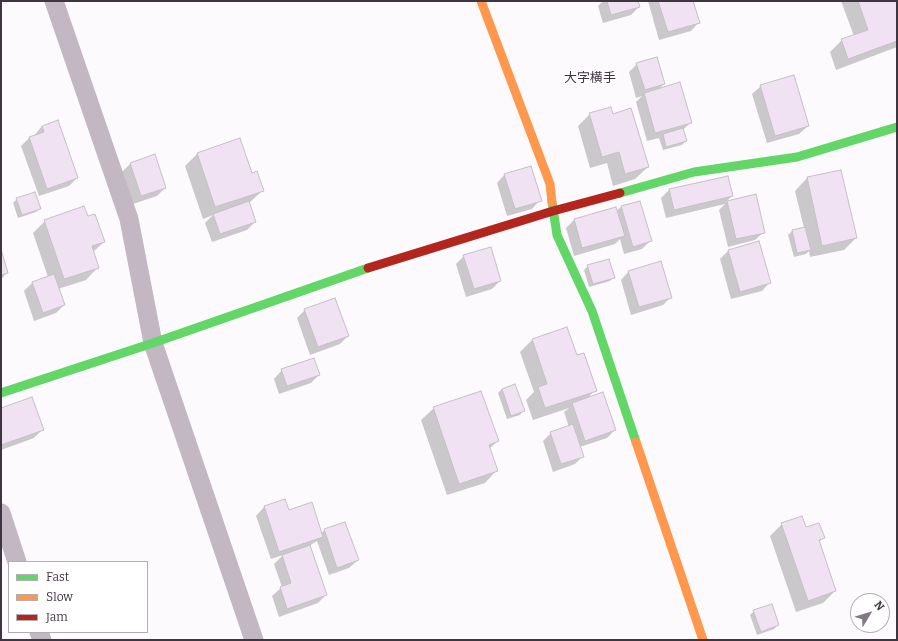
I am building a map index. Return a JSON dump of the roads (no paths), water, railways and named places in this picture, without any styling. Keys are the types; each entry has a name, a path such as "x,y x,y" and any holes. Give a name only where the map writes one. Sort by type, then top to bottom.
{"street":[{"path":"54,1 129,219 153,343 254,640"},
{"path":"481,1 550,184 557,235 594,318 703,640"},
{"path":"1,393 153,343 340,277 553,211 694,172 796,157 897,127"},
{"path":"1,513 17,561"}],"district":[{"name":"大字横手","path":"590,78"}]}
